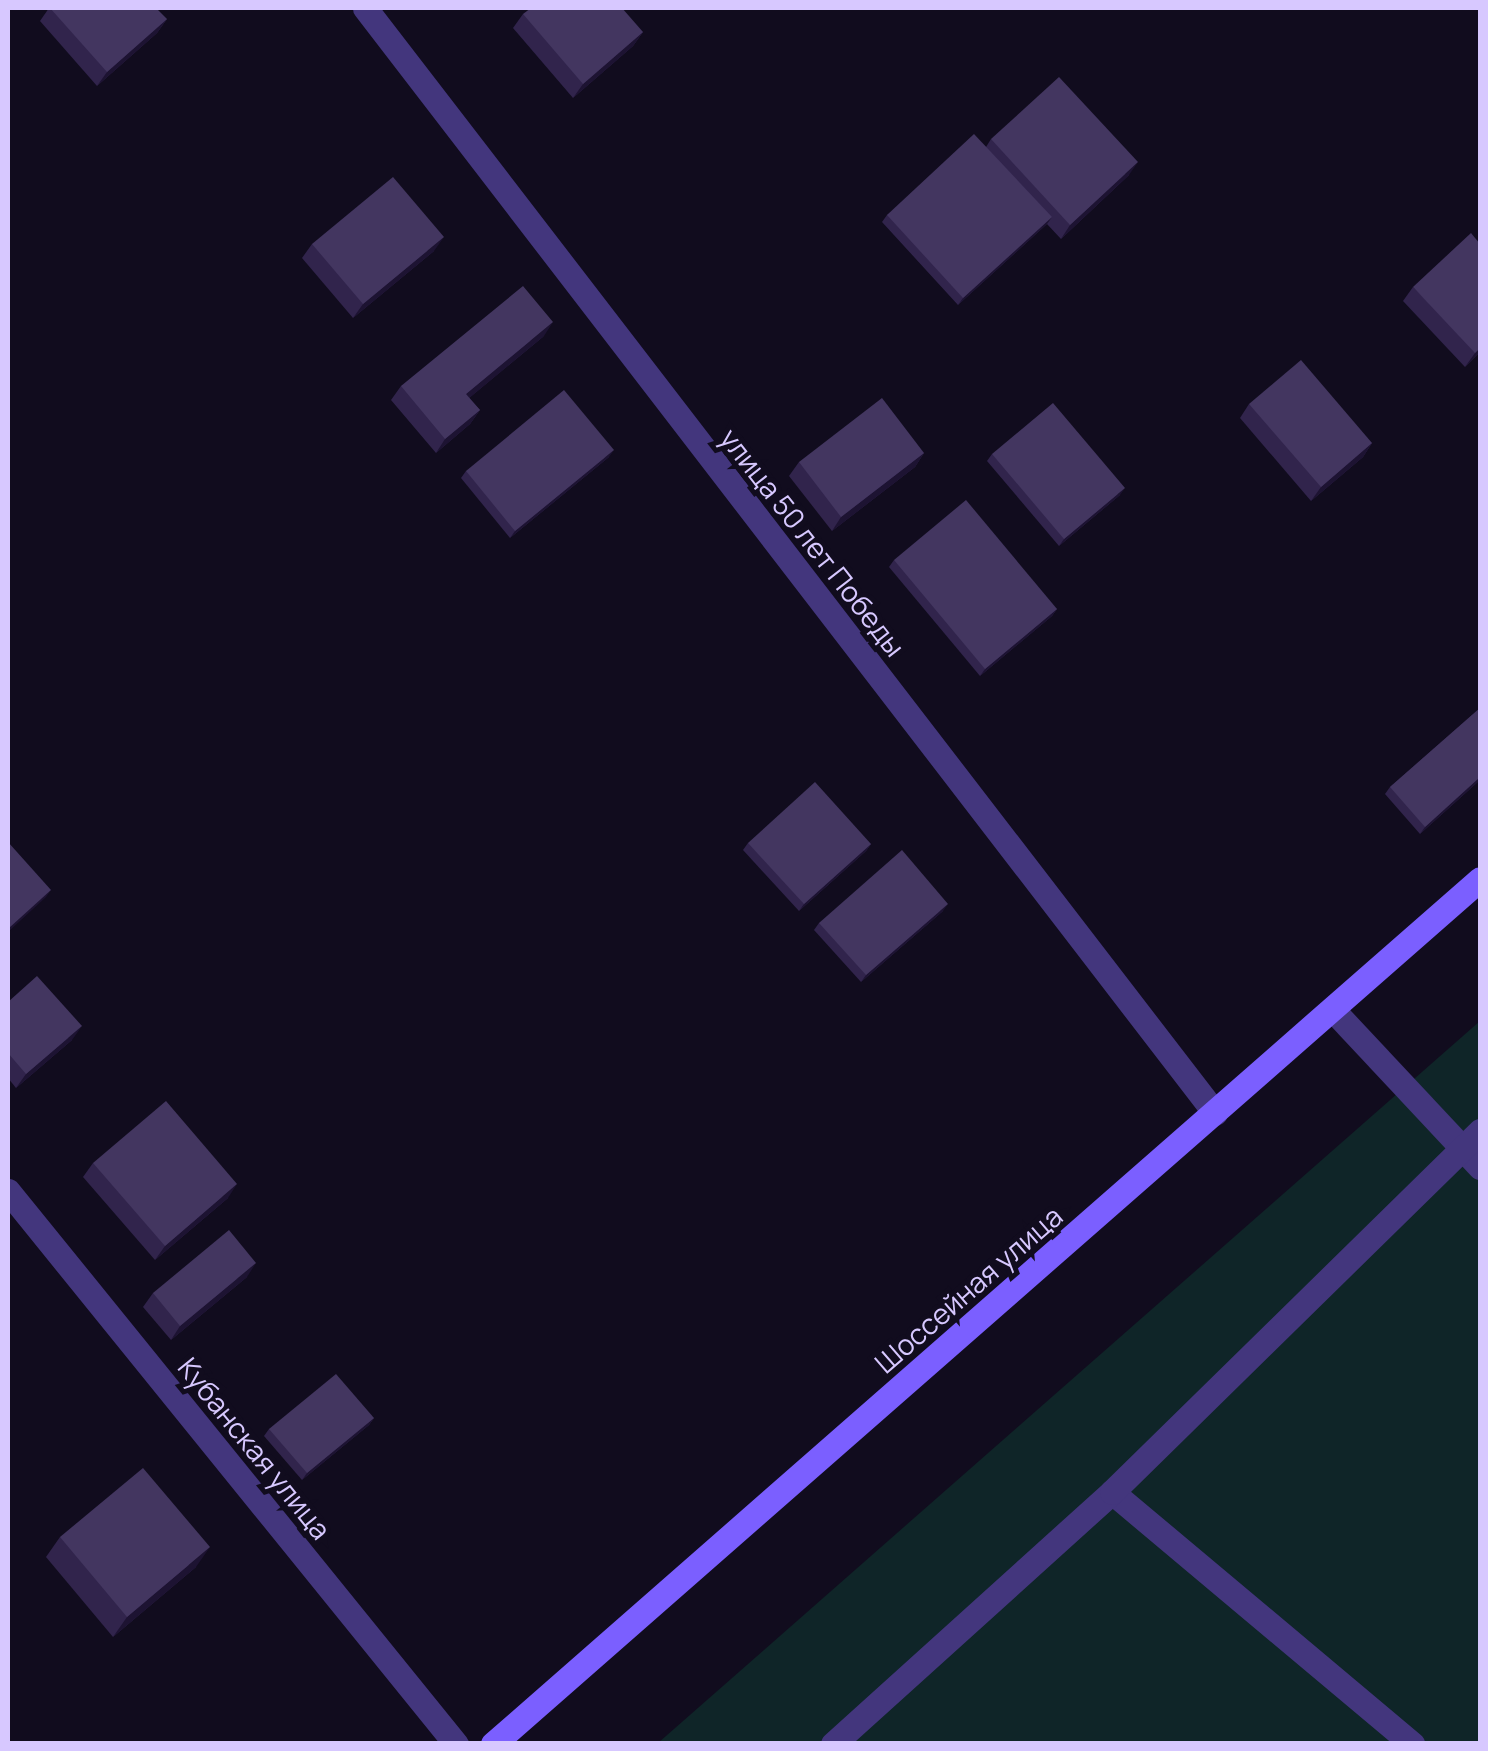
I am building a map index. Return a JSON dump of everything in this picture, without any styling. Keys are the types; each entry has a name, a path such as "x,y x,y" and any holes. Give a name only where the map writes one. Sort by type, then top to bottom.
{"main road":[{"name":"Шоссейная улица","path":"493,1744 1480,879"}],"street":[{"name":"улица 50 лет Победы","path":"365,8 1215,1114"},
{"path":"1333,1010 1472,1160"},
{"path":"833,1744 1472,1160 1480,1131"},
{"name":"Кубанская улица","path":"8,1191 456,1744"},
{"path":"1112,1492 1412,1744"}],"green space":[{"path":"1480,1021 1480,1743 658,1743"}],"building":[{"path":"50,8 156,8 167,19 107,72"},
{"path":"531,8 622,8 643,32 583,84 523,14"},
{"path":"1059,77 1138,162 1070,225 991,139"},
{"path":"974,134 1052,217 963,298 887,215"},
{"path":"393,177 444,237 363,304 312,244"},
{"path":"1471,233 1480,244 1480,348 1475,353 1413,287"},
{"path":"523,286 553,322 466,394 480,410 445,439 401,386"},
{"path":"1301,360 1372,443 1321,487 1249,404"},
{"path":"564,390 614,450 515,531 466,471"},
{"path":"882,398 924,453 841,517 799,462"},
{"path":"1053,403 1125,488 1064,539 992,454"},
{"path":"966,500 1057,609 985,669 894,560"},
{"path":"1480,708 1480,777 1425,827 1390,787"},
{"path":"815,782 871,844 804,904 748,843"},
{"path":"8,842 51,890 8,929"},
{"path":"902,850 948,904 866,975 819,923"},
{"path":"37,976 82,1026 26,1074 8,1053 8,1002"},
{"path":"166,1101 237,1184 165,1246 93,1163"},
{"path":"229,1230 256,1263 180,1326 153,1293"},
{"path":"336,1374 374,1418 307,1473 269,1429"},
{"path":"143,1468 210,1547 127,1617 60,1537"}]}
